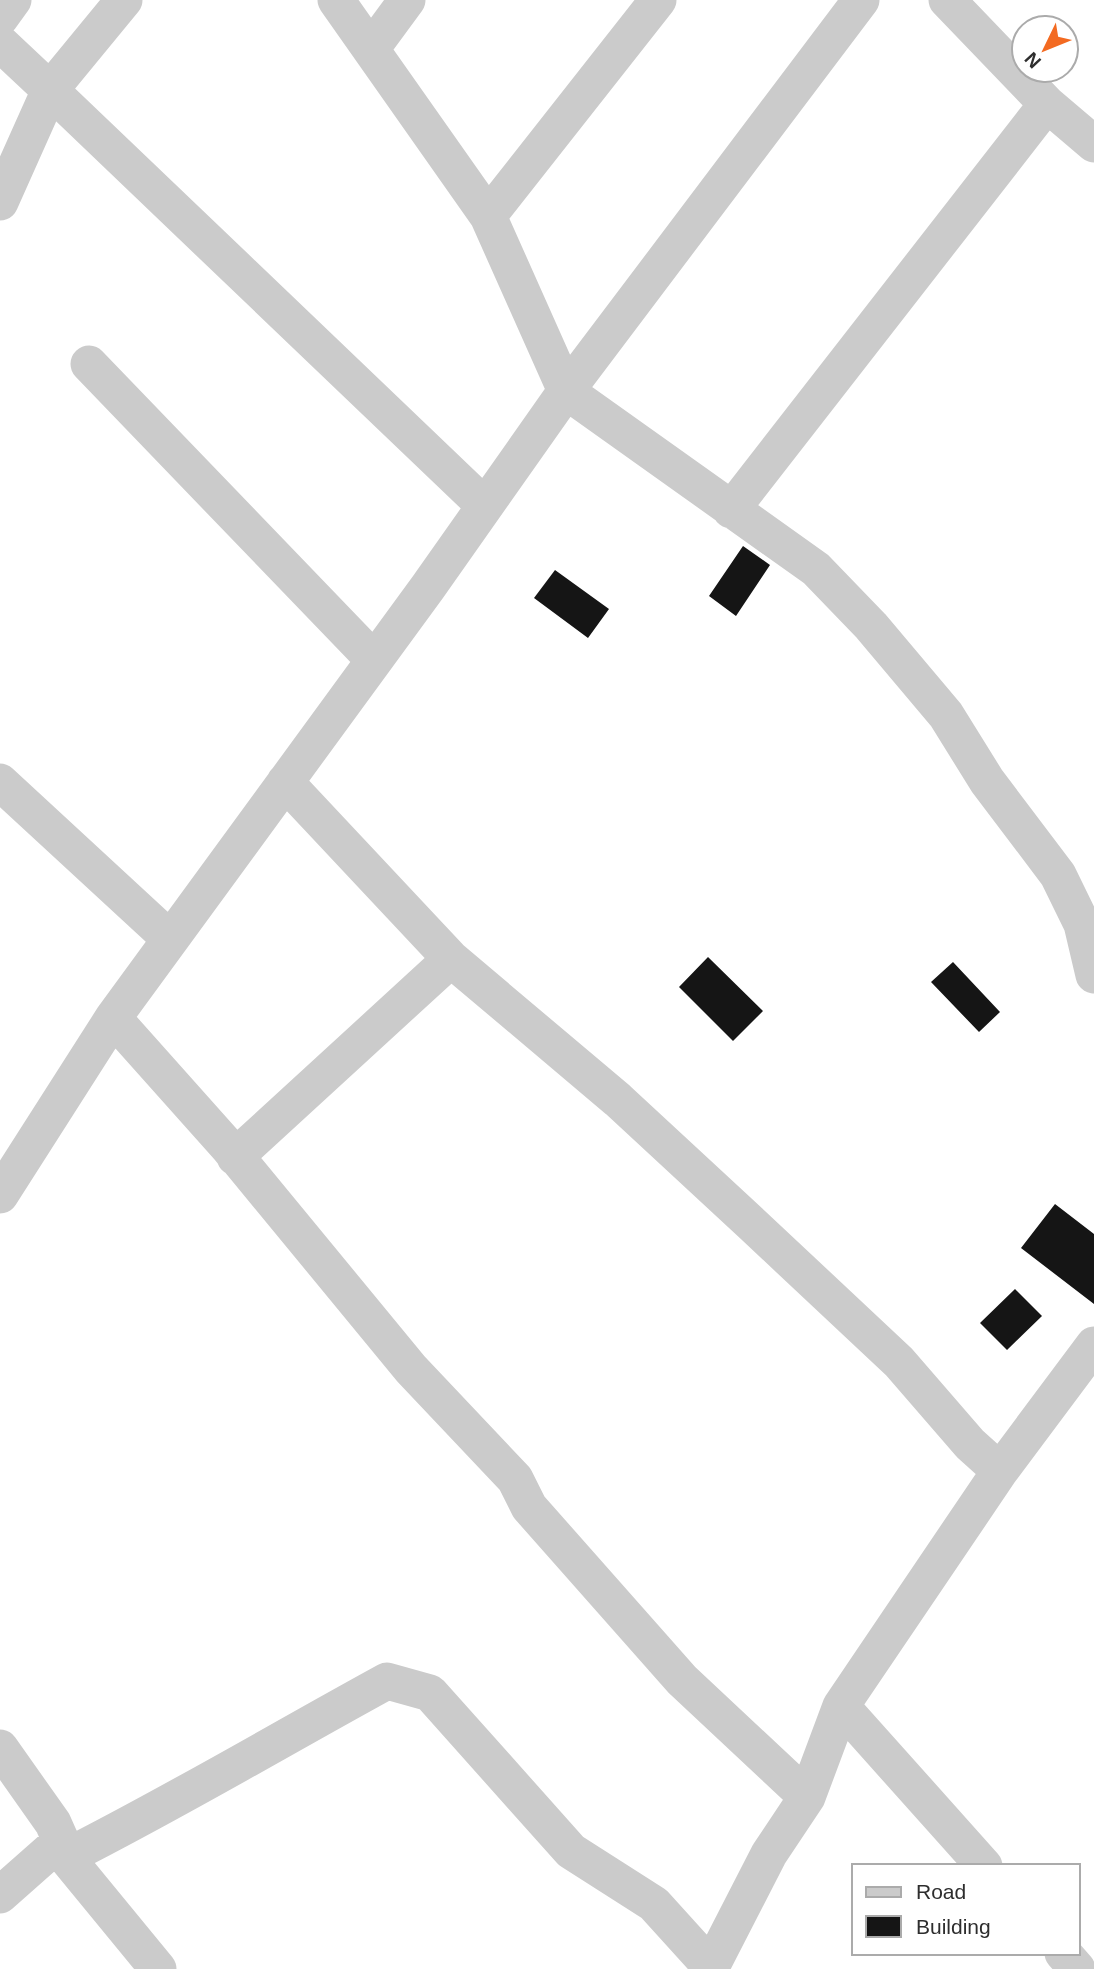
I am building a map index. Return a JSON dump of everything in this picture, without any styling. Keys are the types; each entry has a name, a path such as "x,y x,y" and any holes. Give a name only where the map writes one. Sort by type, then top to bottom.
{"street":[{"path":"0,18 13,0"},
{"path":"0,202 50,90 124,0"},
{"path":"336,0 488,216 566,391 816,569 871,626 946,715 987,781 1058,875 1082,924 1094,975"},
{"path":"371,49 407,0"},
{"path":"488,216 657,0"},
{"path":"0,1195 113,1018 566,391 861,0"},
{"path":"947,0 1046,104 1094,144"},
{"path":"0,43 485,506"},
{"path":"731,510 1046,104"},
{"path":"89,365 374,660"},
{"path":"0,782 170,939"},
{"path":"285,782 451,959 618,1100 745,1217 899,1362 970,1444 1000,1471"},
{"path":"235,1157 451,959"},
{"path":"113,1018 235,1157 411,1369 514,1479 528,1507 682,1680 807,1797"},
{"path":"0,1895 63,1849 153,1814 387,1681 430,1693 571,1851 654,1904 711,1968 769,1854 807,1797 841,1706 1000,1471 1094,1345"},
{"path":"841,1706 982,1864"},
{"path":"0,1748 53,1823 63,1849 158,1969"},
{"path":"1065,1955 1077,1969"}],"building":[{"path":"743,546 770,565 736,616 709,596"},
{"path":"555,570 609,609 588,638 534,598"},
{"path":"708,957 763,1011 733,1041 679,987"},
{"path":"953,962 1000,1012 979,1032 931,982"},
{"path":"1055,1204 1094,1234 1094,1304 1021,1248"},
{"path":"1015,1289 1042,1316 1007,1350 980,1323"}]}
